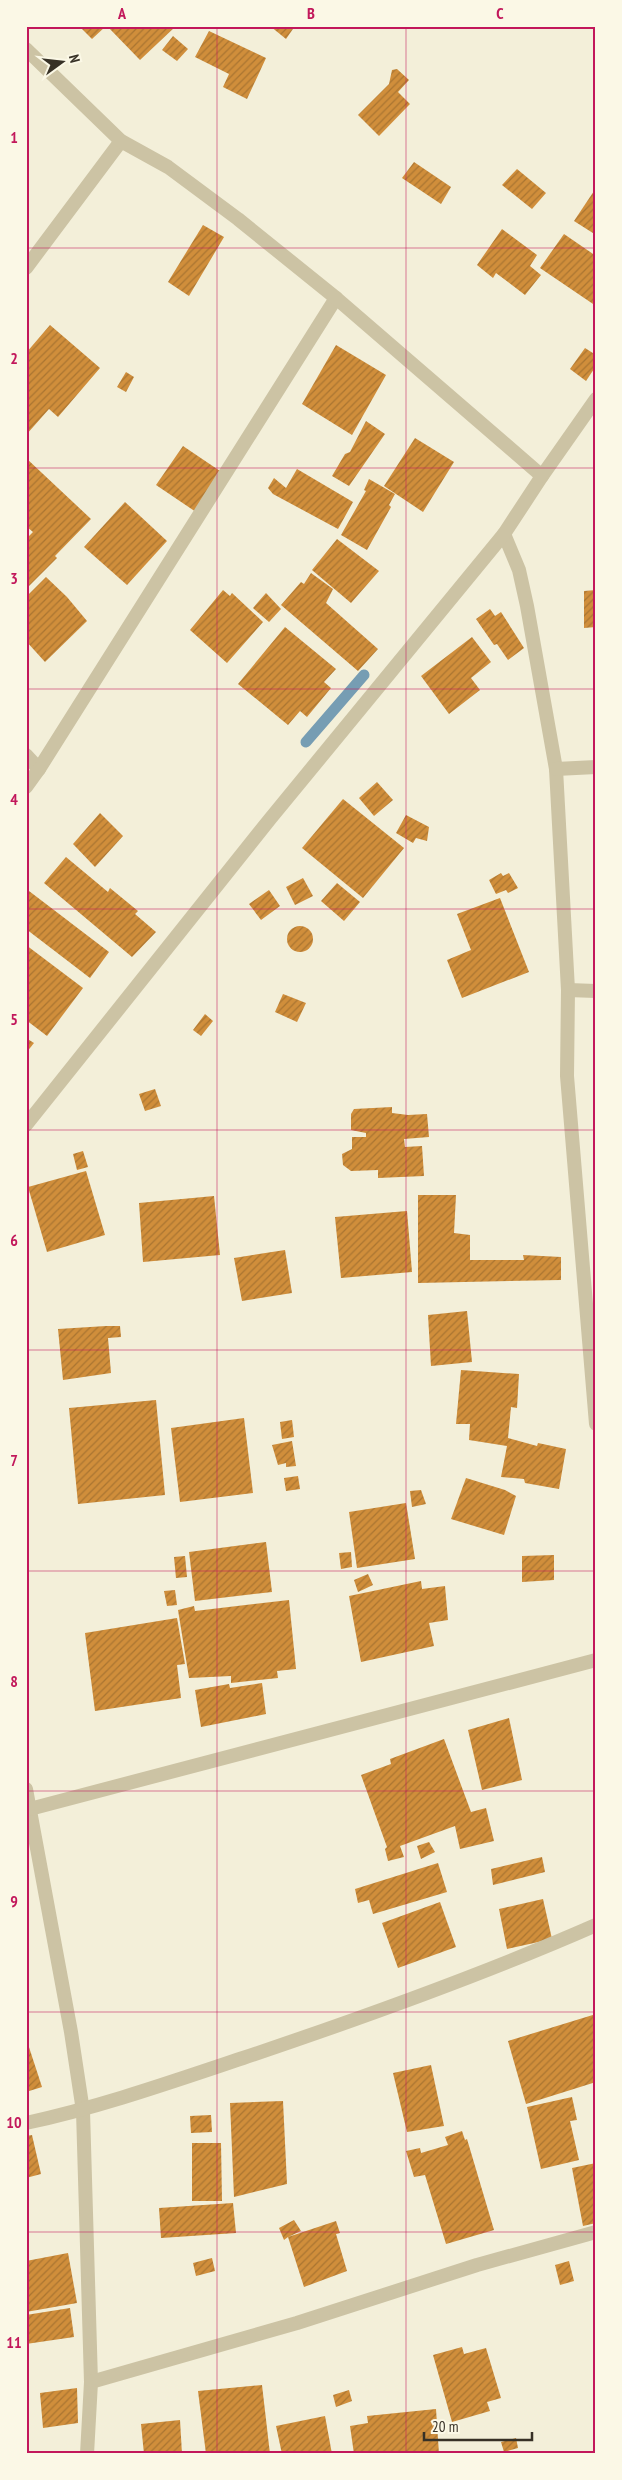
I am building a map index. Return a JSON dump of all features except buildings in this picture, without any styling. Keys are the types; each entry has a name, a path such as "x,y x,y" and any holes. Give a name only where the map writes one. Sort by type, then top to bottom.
{"street":[{"path":"26,49 121,141 168,167 238,219 336,298 542,476"},
{"path":"26,268 121,141"},
{"path":"26,787 336,298"},
{"path":"26,1125 270,818 504,534 596,399"},
{"path":"504,534 519,570 527,606 556,770 568,990 567,1076 596,1424"},
{"path":"26,755 39,768"},
{"path":"556,770 596,767"},
{"path":"568,990 596,991"},
{"path":"28,1809 596,1660"},
{"path":"26,1789 28,1809 71,2032 82,2111 91,2382 87,2454"},
{"path":"26,2123 82,2111 360,2019 514,1961 596,1925"},
{"path":"91,2382 297,2323 477,2265 596,2232"}],"waterway":[{"path":"306,742 364,675"}]}
